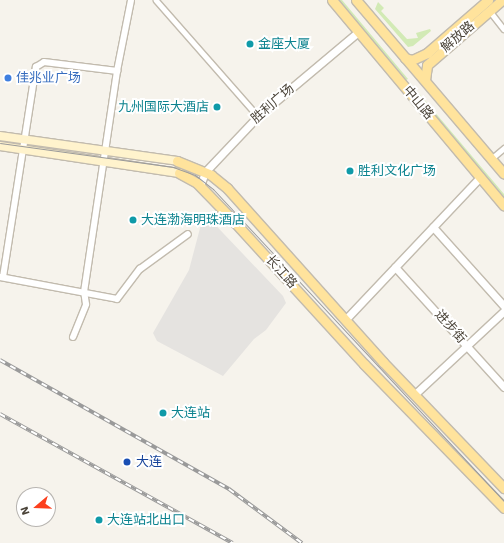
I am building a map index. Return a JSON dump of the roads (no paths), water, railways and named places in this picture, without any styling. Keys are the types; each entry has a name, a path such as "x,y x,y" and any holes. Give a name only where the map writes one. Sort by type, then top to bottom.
{"main road":[{"name":"中山路","path":"332,0 504,206"},
{"name":"中山路","path":"356,0 364,4 405,58 504,174"},
{"name":"解放路","path":"405,58 412,60 427,53 487,5 502,0"},
{"name":"解放路","path":"425,80 427,65 487,5"},
{"name":"长江路","path":"0,136 177,161 205,172 226,188 345,320 504,488"},
{"name":"长江路","path":"0,146 179,173 200,186 390,391 504,508"}],"street":[{"path":"73,337 84,314 86,304 84,292 117,71 131,0"},
{"path":"156,0 258,116"},
{"path":"487,5 504,29"},
{"name":"胜利广场","path":"200,186 205,172 258,116 358,32"},
{"path":"117,71 38,63 35,71 24,150 1,277 117,299 140,269 188,234"},
{"path":"491,159 504,148"},
{"path":"345,320 480,177"},
{"path":"433,227 504,306"},
{"name":"进步街","path":"395,267 504,387"},
{"path":"415,394 504,310"}],"tram line":[{"path":"0,143 173,167 195,175 213,189 504,501"}],"railway":[{"path":"0,360 229,489 302,543"},
{"path":"0,414 233,543"}],"place":[{"name":"金座大厦","path":"250,44"},
{"name":"佳兆业广场","path":"8,78"},
{"name":"九州国际大酒店","path":"217,107"},
{"name":"胜利文化广场","path":"350,171"},
{"name":"大连渤海明珠酒店","path":"133,220"},
{"name":"大连站","path":"163,413"},
{"name":"大连","path":"127,462"},
{"name":"大连站北出口","path":"99,520"}]}
